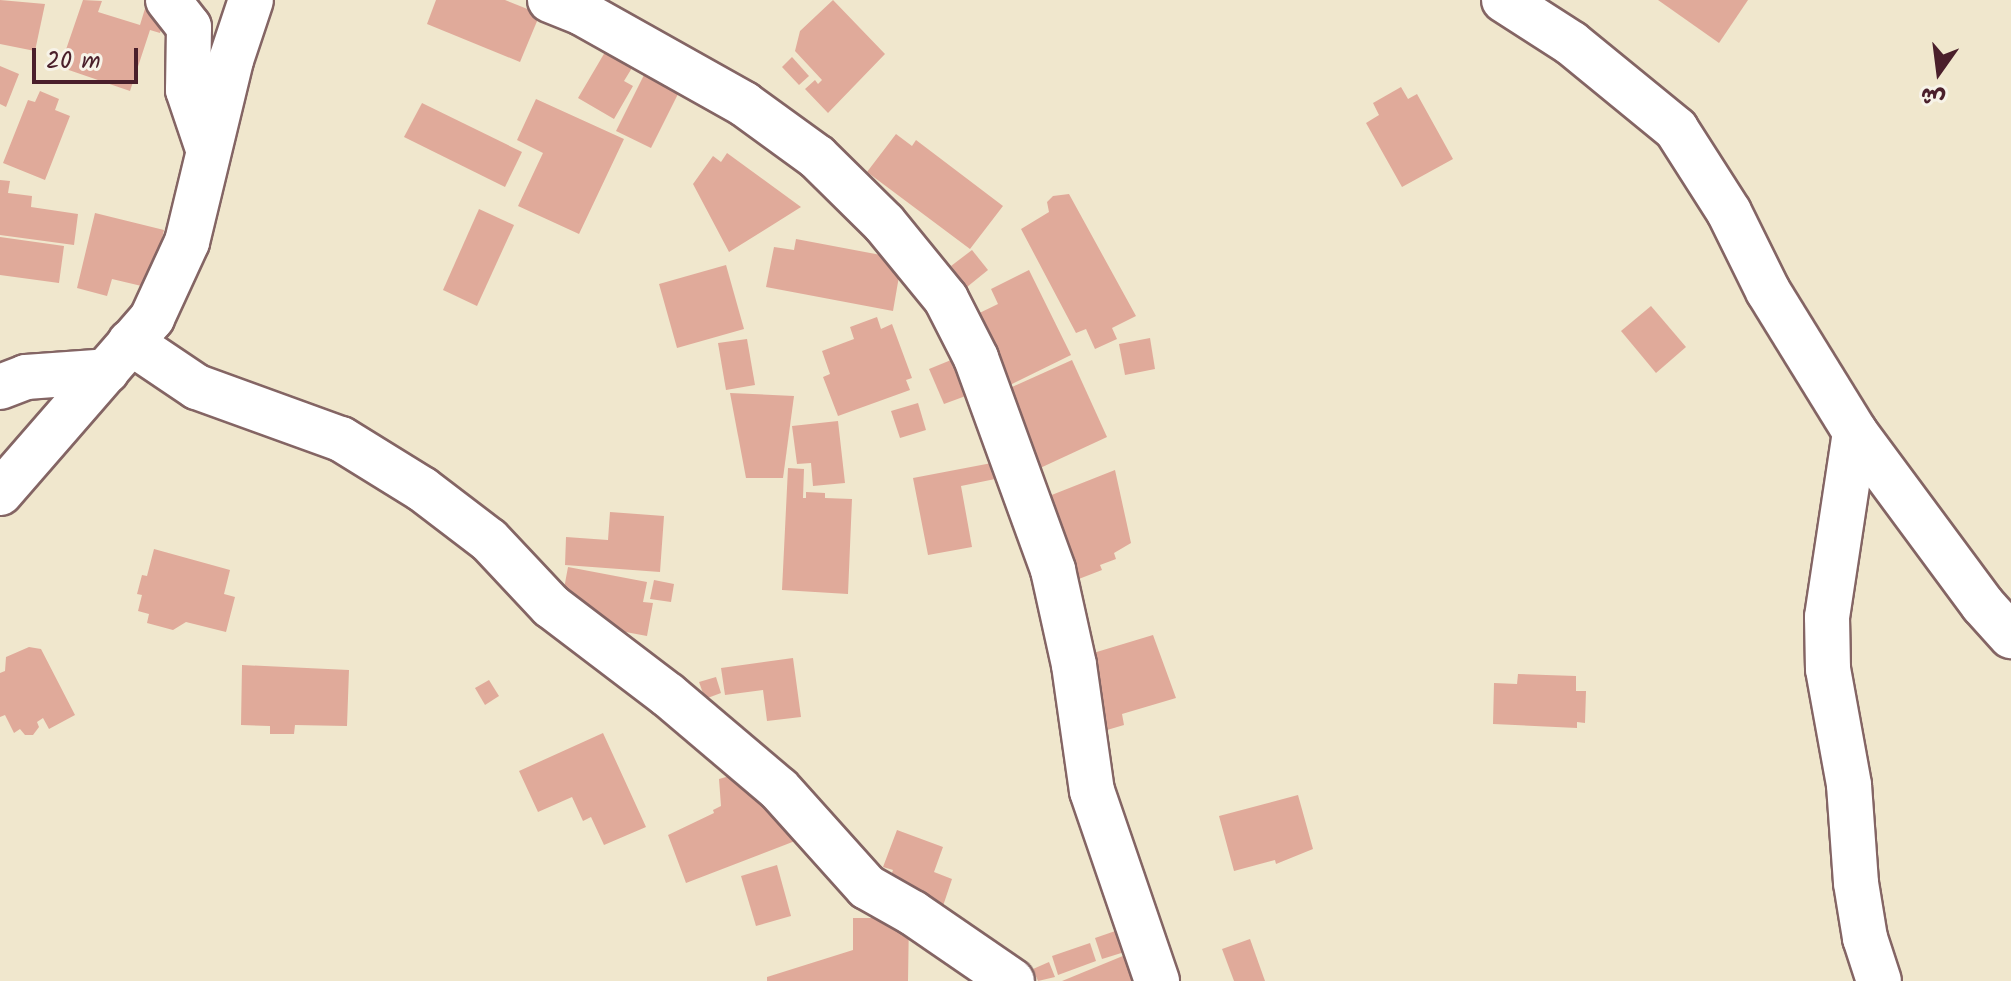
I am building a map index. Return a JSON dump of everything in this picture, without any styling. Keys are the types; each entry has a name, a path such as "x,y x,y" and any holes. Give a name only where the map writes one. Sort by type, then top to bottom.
{"street":[{"path":"168,0 189,27 188,90 208,149"},
{"path":"0,493 152,318 187,242 208,149 251,0"},
{"path":"550,0 582,13 719,89 817,157 884,223 946,299 976,358 1053,570 1074,665 1092,791 1157,981"},
{"path":"1504,0 1571,43 1676,129 1729,212 1768,291 1855,432 1983,605 2011,636"},
{"path":"0,387 26,377 118,357 341,439 422,489 489,540 551,606 668,695 779,789 867,887 913,913 1012,981"},
{"path":"1855,432 1827,617 1828,669 1849,785 1856,883 1865,938 1879,981"}],"building":[{"path":"0,0 45,4 35,51 0,44"},
{"path":"83,0 102,1 98,12 140,25 147,2 168,9 160,33 150,30 130,91 60,67"},
{"path":"436,0 505,0 540,14 520,62 427,24"},
{"path":"833,0 885,54 828,113 805,89 815,80 818,84 822,80 795,51 800,31"},
{"path":"1658,0 1748,0 1719,43"},
{"path":"608,47 635,63 624,81 633,86 614,119 578,98"},
{"path":"792,57 809,76 799,85 782,67"},
{"path":"0,66 19,74 6,107 0,104"},
{"path":"646,71 681,88 651,148 616,131"},
{"path":"1401,87 1408,99 1417,94 1453,159 1402,187 1366,123 1379,115 1373,103"},
{"path":"40,91 59,99 55,110 70,116 45,180 3,163 28,100 35,102"},
{"path":"536,99 624,139 579,234 518,206 543,153 517,140"},
{"path":"422,103 522,152 505,187 404,137"},
{"path":"896,134 912,146 916,140 1003,206 970,249 867,172"},
{"path":"727,153 801,207 729,252 693,184 713,156 721,162"},
{"path":"0,180 10,181 8,193 32,196 31,207 78,214 74,245 0,235"},
{"path":"1069,194 1136,316 1112,328 1117,339 1095,349 1086,329 1076,333 1021,229 1049,212 1047,202 1053,196"},
{"path":"479,209 514,225 477,306 443,290"},
{"path":"95,213 164,230 150,288 112,279 107,296 77,288"},
{"path":"0,237 64,246 59,283 0,275"},
{"path":"796,239 902,259 893,311 766,287 774,247 794,250"},
{"path":"972,250 988,270 967,287 951,266"},
{"path":"726,265 744,329 677,348 659,284"},
{"path":"1029,270 1071,355 1002,389 967,319 998,304 991,289"},
{"path":"1651,306 1686,347 1656,373 1621,331"},
{"path":"877,317 881,329 892,324 912,378 906,380 910,390 838,416 823,377 830,374 822,351 854,339 850,327"},
{"path":"1150,338 1155,369 1125,375 1119,344"},
{"path":"747,339 755,385 726,390 718,343"},
{"path":"956,358 971,394 944,404 929,369"},
{"path":"1072,360 1107,437 1038,469 1001,392"},
{"path":"730,393 794,396 783,478 746,478"},
{"path":"918,403 926,430 900,438 891,411"},
{"path":"838,421 845,483 813,486 811,463 797,464 792,426"},
{"path":"997,462 1000,478 961,486 972,547 928,555 913,478"},
{"path":"788,468 804,469 803,498 806,498 806,492 825,493 825,498 852,499 848,594 782,590"},
{"path":"1115,470 1131,543 1114,553 1116,559 1100,565 1102,570 1071,582 1039,500"},
{"path":"610,512 664,516 660,572 565,565 566,537 608,540"},
{"path":"154,549 230,570 224,594 235,597 226,632 186,622 173,630 147,623 149,614 138,611 142,595 137,594 142,575 147,576"},
{"path":"568,567 647,582 643,602 653,603 647,636 583,624 563,594"},
{"path":"654,580 674,584 671,602 650,599"},
{"path":"1153,635 1176,698 1122,714 1124,725 1107,730 1090,654"},
{"path":"29,647 41,649 75,715 49,729 43,718 37,722 39,727 33,735 25,735 20,729 14,733 5,715 0,717 0,673 5,671 6,657"},
{"path":"793,658 801,717 767,721 763,690 725,695 721,668"},
{"path":"242,665 349,670 347,726 295,725 294,734 270,734 270,726 241,725"},
{"path":"1518,674 1576,676 1576,691 1586,691 1585,723 1577,722 1577,728 1493,724 1494,683 1517,684"},
{"path":"716,677 721,693 705,699 699,682"},
{"path":"489,680 499,696 485,705 475,688"},
{"path":"603,733 646,827 604,845 591,817 583,821 572,797 538,812 519,771"},
{"path":"733,775 808,836 686,883 668,835 714,813 713,810 721,806 719,779"},
{"path":"1298,795 1313,849 1276,864 1275,860 1234,871 1219,816"},
{"path":"897,830 943,847 934,872 952,879 943,906 887,886 893,870 883,867"},
{"path":"777,865 791,916 756,926 741,876"},
{"path":"853,918 909,918 908,981 767,981 767,977 853,950"},
{"path":"1124,928 1131,950 1102,959 1095,938"},
{"path":"1250,939 1265,981 1234,981 1222,949"},
{"path":"1090,943 1096,961 1058,975 1052,956"},
{"path":"1135,951 1147,981 1062,981"},
{"path":"1049,962 1055,977 1038,981 1033,969"}]}
